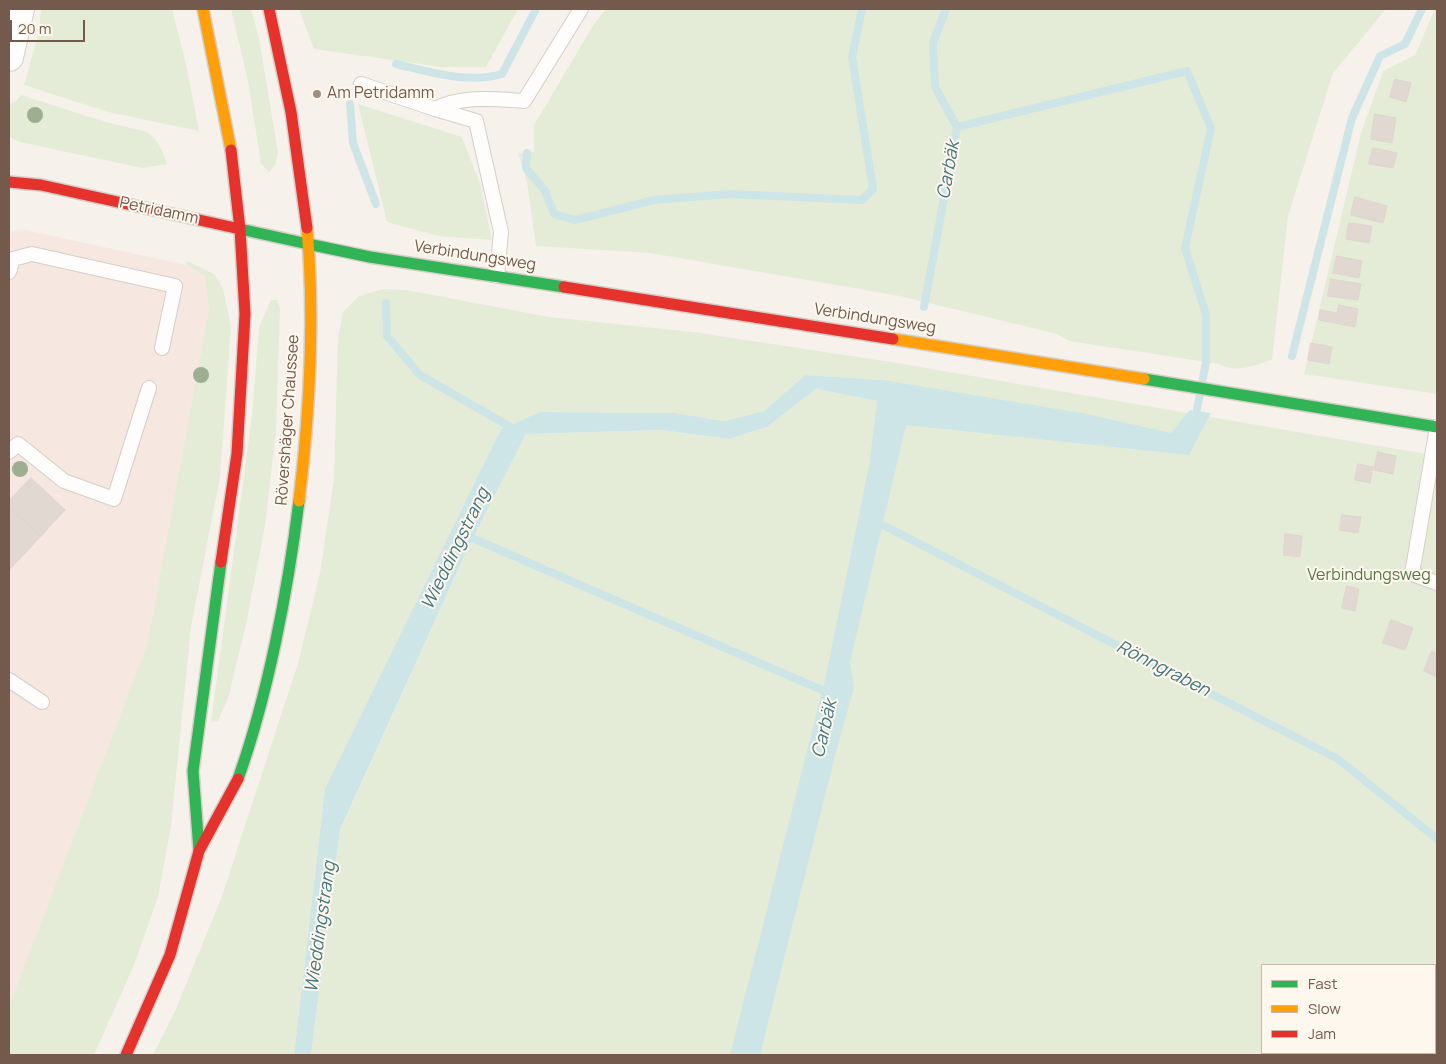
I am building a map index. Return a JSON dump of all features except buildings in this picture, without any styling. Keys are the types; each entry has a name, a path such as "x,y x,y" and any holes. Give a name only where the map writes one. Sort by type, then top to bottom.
{"main road":[{"name":"Rövershäger Chaussee","path":"199,850 194,771 207,656 237,454 245,314 240,229 226,121 203,9"},
{"name":"Rövershäger Chaussee","path":"126,1055 151,1005 180,922 199,850 235,786 267,674 287,584 298,514 307,430 311,325 308,244 299,156 281,58 269,9"},
{"name":"Petridamm","path":"9,182 41,185 308,244"},
{"name":"Verbindungsweg","path":"308,244 370,257 1437,427"}],"street":[{"path":"9,57 20,9"}],"lane":[{"path":"434,110 449,102 489,98 524,101 581,9"},
{"path":"361,84 434,110 476,121 501,232 497,276"},
{"path":"9,272 13,259 32,254 175,286 162,348"},
{"path":"9,452 18,444 64,481 114,499 150,388"},
{"path":"1437,427 1412,574 1437,583"},
{"path":"9,680 42,702"}],"shaded area":[{"path":"21,229 186,265 205,276 209,308 147,645 9,1006 9,232"}],"green space":[{"path":"41,9 172,9 186,64 199,131 108,112 24,85 39,31"},
{"path":"231,9 251,9 259,38 278,153 275,165 269,172 261,164 248,81"},
{"path":"299,9 518,9 486,67 442,67 314,49"},
{"path":"606,9 1386,9 1333,73 1288,216 1272,360 1252,366 1232,368 1219,364 1069,341 1057,334 900,296 650,253 536,246 527,182 518,153 534,152 534,125 594,24"},
{"path":"1435,9 1437,9 1437,394 1304,374 1361,133 1383,71 1415,55"},
{"path":"21,95 106,122 147,132 157,142 167,164 142,168 20,142 9,137 9,105"},
{"path":"358,104 462,137 480,184 492,240 438,236 387,222"},
{"path":"187,261 214,274 223,288 231,327 220,477 191,627 171,826 158,897 134,965 94,1055 9,1055 9,1006 147,645 209,308 205,276 186,265"},
{"path":"383,289 406,290 550,317 693,332 891,362 1426,454 1437,462 1437,1055 311,1055 340,831 468,548 526,434 661,430 729,439 767,427 816,389 877,401 883,380 805,375 764,411 724,421 675,413 540,412 501,429 325,788 294,1055 153,1055 175,1011 222,896 298,663 320,573 334,479 338,337 343,312 359,296"},
{"path":"271,300 277,300 280,308 276,431 265,525 246,625 228,699 218,721 211,722 252,416 259,327"}],"water":[{"name":"Wieddingstrang","path":"805,375 883,380 1087,414 1171,433 1190,410 1211,413 1189,455 906,425 850,662 854,687 760,1055 730,1055 825,680 869,466 877,401 816,389 767,427 729,439 661,430 526,434 468,548 340,830 311,1055 294,1055 325,788 501,429 540,412 675,413 724,421 764,411"}],"waterway":[{"path":"396,64 449,76 476,78 502,74 536,9"},
{"path":"527,153 526,168 545,191 554,214 575,220 654,200 730,194 862,200 873,189 852,57 862,9"},
{"name":"Carbäk","path":"924,307 957,127 935,87 933,43 946,9"},
{"path":"1292,356 1352,118 1380,56 1405,44 1422,9"},
{"path":"957,127 1187,71 1211,128 1185,248 1206,315 1206,362 1195,420"},
{"path":"350,104 353,143 376,204"},
{"path":"386,303 387,336 420,375 516,430"},
{"name":"Rönngraben","path":"875,521 1338,759 1437,839"},
{"name":"Wieddingstrang","path":"463,534 831,694"}],"traffic: fast":[{"path":"240,229 308,244"},
{"path":"308,244 370,257 564,287"},
{"path":"1144,379 1437,427"},
{"path":"238,779 259,713 276,642 299,501"},
{"path":"199,850 193,771 221,562"}],"traffic: slow":[{"path":"203,9 231,150"},
{"path":"299,501 306,433 311,330 307,228"},
{"path":"893,339 1144,379"}],"traffic: jam":[{"path":"269,9 291,112 307,228"},
{"path":"221,562 237,454 245,314 240,229 231,150"},
{"path":"9,182 41,185 240,229"},
{"path":"564,287 893,339"},
{"path":"126,1055 170,955 199,851 238,779"}],"place":[{"name":"Am Petridamm","path":"317,94"}]}
